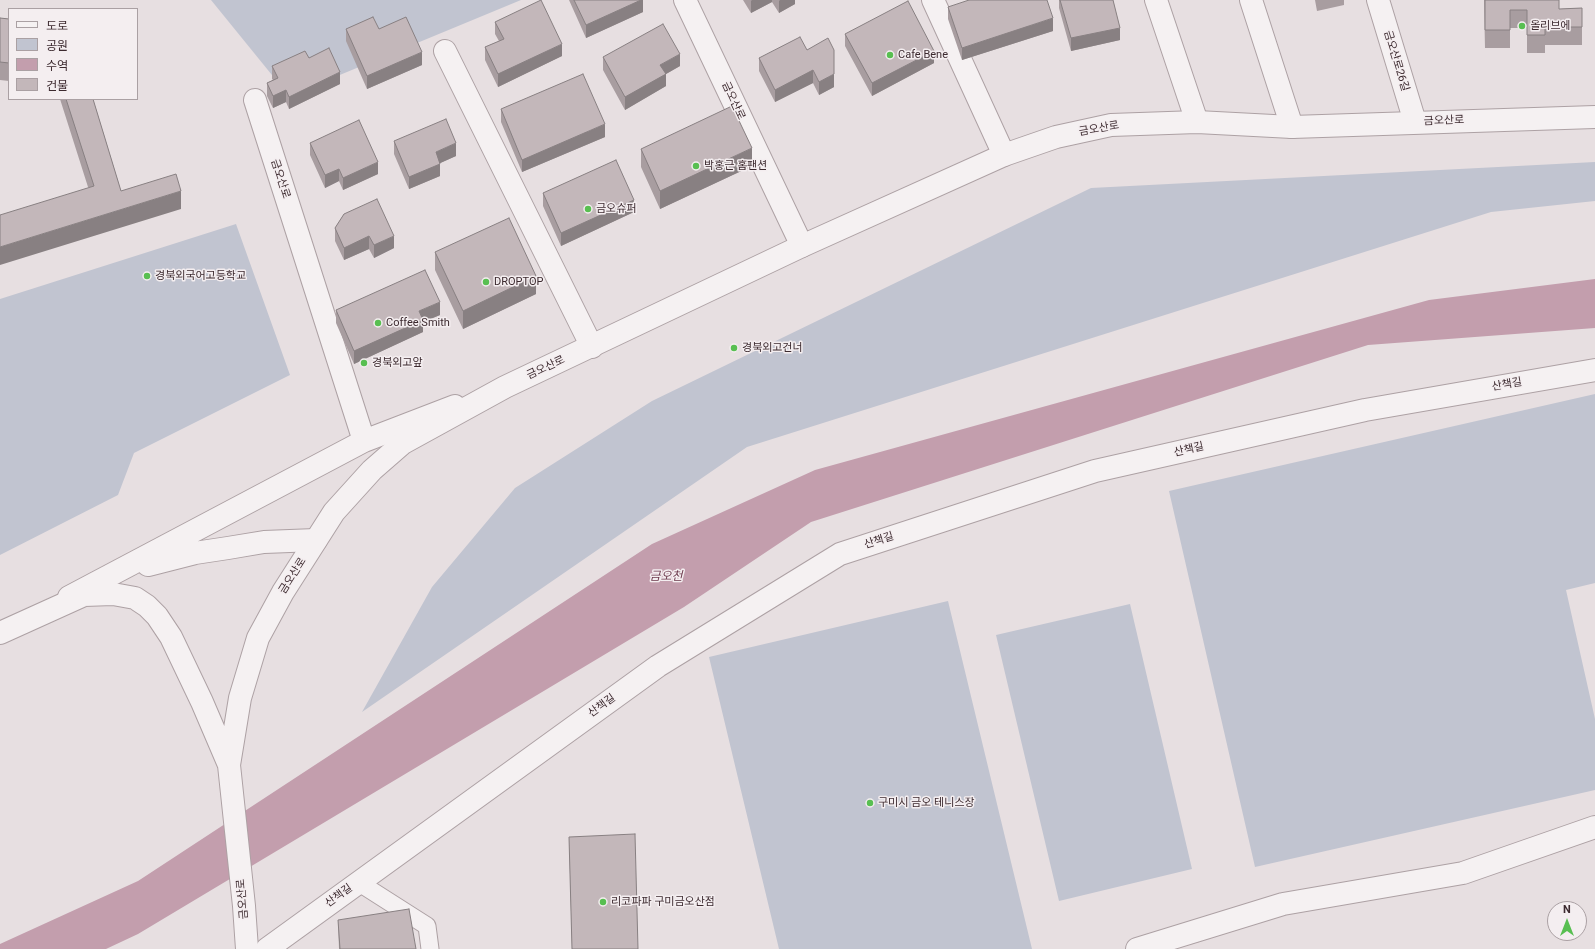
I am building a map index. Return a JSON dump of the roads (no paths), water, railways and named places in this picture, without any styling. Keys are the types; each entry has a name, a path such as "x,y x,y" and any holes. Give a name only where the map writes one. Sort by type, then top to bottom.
{"street":[{"name":"금오산로","path":"685,0 802,246"},
{"path":"933,0 1004,155"},
{"path":"1156,0 1197,122"},
{"path":"1251,0 1292,126"},
{"name":"금오산로26길","path":"1378,0 1415,122"},
{"path":"445,51 592,347"},
{"name":"금오산로","path":"255,100 364,441"},
{"name":"금오산로","path":"247,949 244,906 229,765 240,698 258,638 282,592 334,512 372,470 403,443 505,387 802,246 1004,155 1056,137 1111,125 1197,122 1292,126 1595,117"},
{"name":"산책길","path":"267,949 658,666 840,554 1095,472 1365,410 1595,370"},
{"path":"0,633 364,441 505,387"},
{"path":"86,588 149,565 195,553 264,542 316,540"},
{"path":"0,633 84,595 112,594 135,598 147,606 157,616 171,636 202,702 229,765"},
{"path":"1137,949 1283,904 1463,873 1595,827"}],"lane":[{"path":"358,882 427,926 430,949"}],"water":[{"name":"금오천","path":"1595,279 1595,328 1368,345 811,522 684,607 138,934 106,949 0,949 0,944 138,881 652,544 815,470 1429,300"}],"place":[{"name":"올리브에","path":"1522,26"},
{"name":"Cafe Bene","path":"890,55"},
{"name":"박홍근 홈팬션","path":"696,166"},
{"name":"금오슈퍼","path":"588,209"},
{"name":"경북외국어고등학교","path":"147,276"},
{"name":"DROPTOP","path":"486,282"},
{"name":"Coffee Smith","path":"378,323"},
{"name":"경북외고건너","path":"734,348"},
{"name":"경북외고앞","path":"364,363"},
{"name":"구미시 금오 테니스장","path":"870,803"},
{"name":"리코파파 구미금오산점","path":"603,902"}]}
